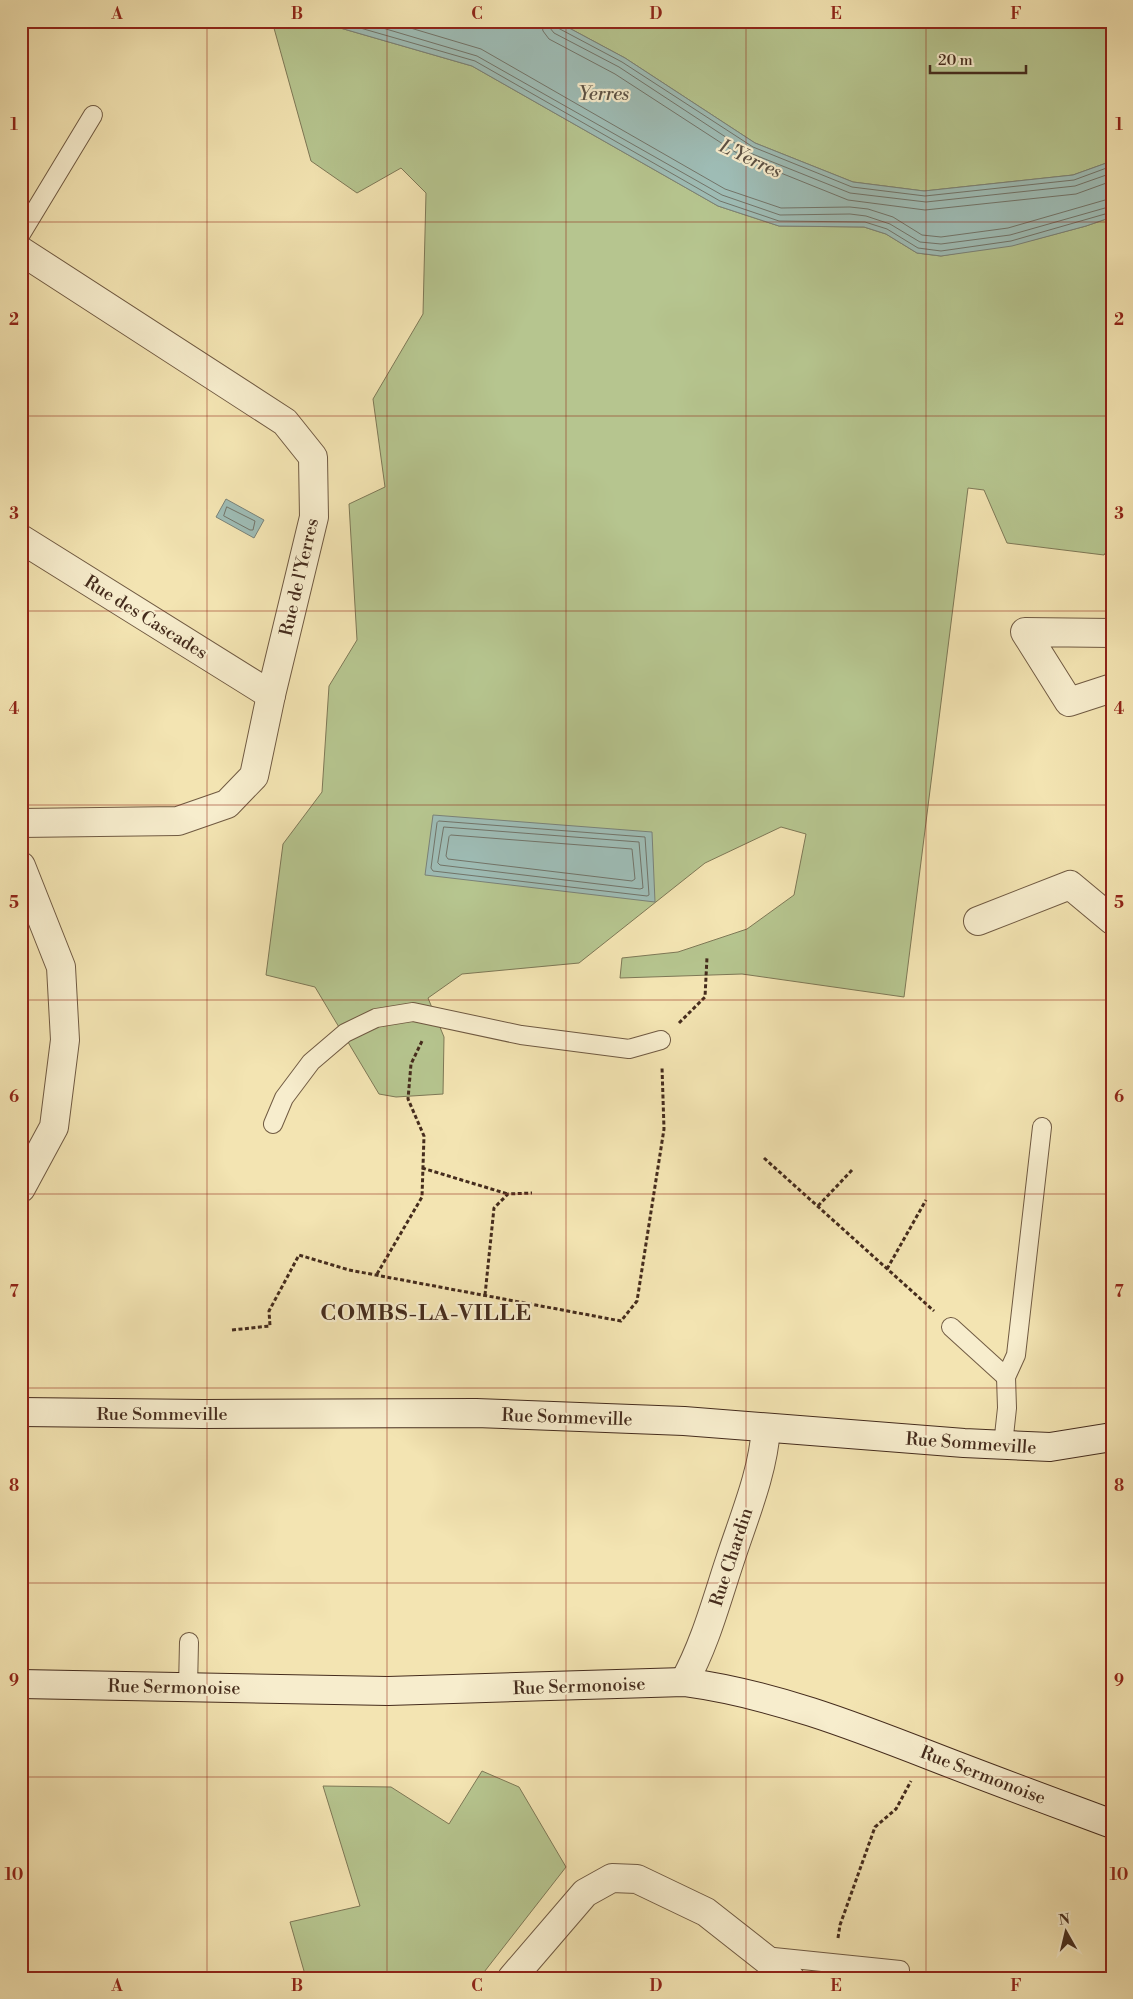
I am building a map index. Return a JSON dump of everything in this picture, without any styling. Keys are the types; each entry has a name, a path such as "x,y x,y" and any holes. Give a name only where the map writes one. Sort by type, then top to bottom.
{"street":[{"name":"Rue de l'Yerres","path":"21,251 285,422 314,457 314,517 271,695 254,776 227,804 178,821 30,823"},
{"name":"Rue des Cascades","path":"21,539 271,695"},
{"path":"1112,633 1025,632 1069,702 1112,688"},
{"path":"21,846 30,823"},
{"path":"21,866 30,902 62,967 64,1040 54,1127 21,1188"},
{"path":"978,921 1070,884 1112,920"},
{"name":"Rue Sommeville","path":"21,1412 203,1414 476,1413 684,1422 1050,1448 1112,1437"},
{"name":"Rue Chardin","path":"684,1682 698,1658 750,1502 764,1452 766,1428"},
{"name":"Rue Sermonoise","path":"21,1684 388,1691 684,1682 730,1688 790,1704 895,1740 932,1756 1112,1824"},
{"path":"512,1978 585,1893 612,1878 637,1879 706,1912 790,1978"}],"lane":[{"path":"21,234 93,115"},
{"path":"273,1124 284,1098 311,1062 345,1033 376,1018 413,1012 432,1018 521,1035 629,1049 661,1040"},
{"path":"1004,1445 1007,1408 1006,1377 1016,1355 1042,1127"},
{"path":"951,1327 1006,1377"},
{"path":"188,1688 189,1642"},
{"path":"762,1956 900,1970 896,1978"}],"path":[{"path":"378,1274 422,1197 424,1136 408,1099 411,1064 432,1018"},
{"path":"232,1330 270,1326 270,1311 299,1255 349,1270 621,1321 637,1301 661,1141"},
{"path":"764,1158 951,1327"},
{"path":"422,1168 508,1194 532,1192"},
{"path":"818,1206 852,1170"},
{"path":"485,1295 494,1208 508,1194"},
{"path":"887,1269 926,1200"},
{"path":"834,1963 840,1925 876,1826 896,1809 917,1770 932,1756"}],"green space":[{"path":"272,21 323,23 472,66 718,206 779,226 864,227 886,234 917,253 941,256 1033,240 1112,217 1112,543 1104,555 1007,543 984,490 968,488 904,997 742,974 620,978 622,958 678,952 747,929 794,895 806,834 781,827 705,863 579,963 462,974 428,998 444,1037 443,1094 396,1097 379,1094 315,987 266,975 283,844 322,792 329,686 357,640 349,504 385,487 373,399 423,314 426,193 401,168 357,193 311,161"},
{"path":"556,21 1112,21 1112,161 1073,175 924,191 853,182 755,143 625,58"},
{"path":"482,1771 519,1787 566,1867 481,1976 479,1978 306,1978 290,1922 360,1906 323,1786 391,1787 449,1824"}],"water":[{"name":"Yerres","path":"316,21 556,21 625,58 755,143 853,182 924,191 1073,175 1112,161 1112,217 1012,246 941,256 917,253 886,234 864,227 779,226 718,206 472,66"},
{"path":"226,499 264,520 254,538 216,517"},
{"path":"433,815 652,832 655,902 425,875"}],"district":[{"name":"COMBS-LA-VILLE","path":"426,1312"}],"water label":[{"name":"L'Yerres","path":"751,158"}]}
